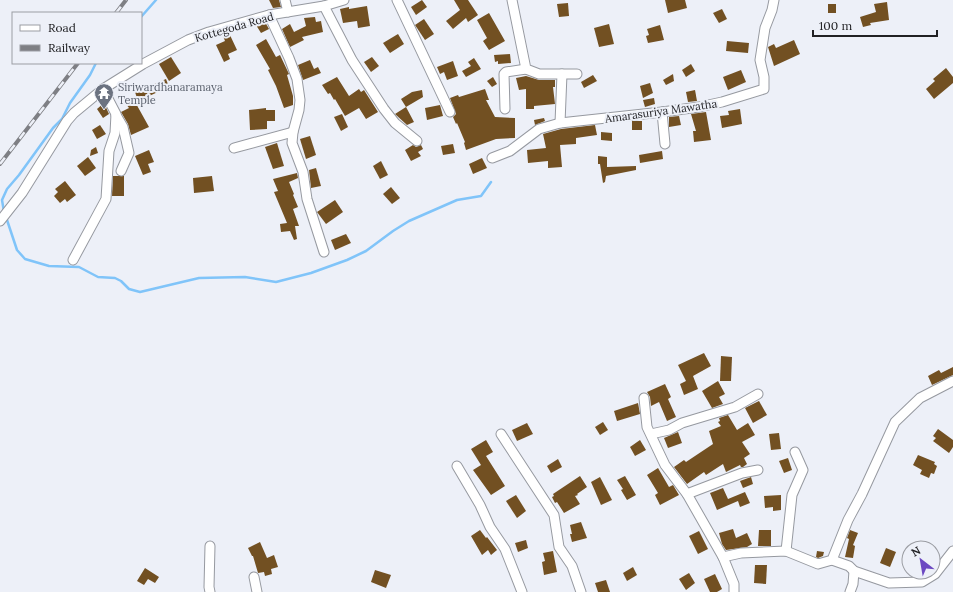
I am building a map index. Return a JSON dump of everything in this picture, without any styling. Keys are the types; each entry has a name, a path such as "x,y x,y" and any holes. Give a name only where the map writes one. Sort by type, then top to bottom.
{"street":[{"path":"285,0 288,12"},
{"name":"Kottegoda Road","path":"3,218 45,157 67,121 74,113 103,89 143,64 188,40 209,32 269,15 324,6 344,0"},
{"path":"397,0 450,112"},
{"path":"512,0 526,70"},
{"name":"Amarasuriya Mawatha","path":"492,158 510,151 540,129 560,123 662,112 722,102 764,89 764,77 760,60 765,28 774,0"},
{"path":"324,6 352,60 384,109 395,123 417,141"},
{"path":"269,15 290,58 297,79 300,100 292,143 303,172 307,198 324,252"},
{"path":"505,109 504,74 506,72 526,70 539,74 577,74"},
{"path":"560,123 562,74"},
{"path":"103,89 123,127 129,153 121,171"},
{"path":"662,112 665,144"},
{"path":"73,260 106,199 109,151 115,133 116,114"},
{"path":"234,148 293,132"},
{"path":"832,560 848,520 862,494 895,422 920,398 953,381"},
{"path":"652,434 669,430 682,423 735,407 758,394"},
{"path":"644,398 647,427 652,434 665,465 687,494 724,557 734,584 734,592"},
{"path":"501,434 554,515 559,547 572,566 581,592"},
{"path":"786,551 792,495 803,470 796,452"},
{"path":"457,466 480,505 490,527 505,549 522,592"},
{"path":"687,494 742,473 758,470"},
{"path":"210,546 210,592"},
{"path":"724,557 741,553 786,551 818,564 832,560 849,566 854,571 889,583 922,582 935,574 953,551"},
{"path":"850,592 853,584 854,571"},
{"path":"254,577 257,592"}],"building":[{"path":"269,0 279,0 281,7 273,8"},
{"path":"422,0 427,7 416,15 411,7"},
{"path":"454,0 468,0 478,15 468,22 466,18 453,29 446,21 460,10"},
{"path":"665,0 685,0 687,8 668,13"},
{"path":"887,2 889,20 870,23 871,25 863,27 860,17 876,12 874,4"},
{"path":"568,3 569,16 559,17 557,4"},
{"path":"828,4 836,4 836,13 828,13"},
{"path":"367,6 370,26 358,28 357,21 343,23 340,9"},
{"path":"722,9 727,19 719,23 713,13"},
{"path":"489,13 505,41 489,50 483,41 487,38 477,20"},
{"path":"315,17 316,22 321,21 323,32 302,37 304,40 290,47 282,29 290,24 294,32 306,26 304,18"},
{"path":"424,19 434,34 425,40 415,25"},
{"path":"265,22 269,29 261,33 256,25"},
{"path":"609,24 614,44 599,47 594,28"},
{"path":"660,25 664,40 648,43 646,36 649,35 647,29"},
{"path":"229,33 237,50 228,54 230,59 224,62 216,45 225,41 223,36"},
{"path":"398,34 404,44 390,53 383,43"},
{"path":"266,39 276,57 280,55 289,74 287,75 293,96 293,105 284,108 268,70 270,69 256,45"},
{"path":"794,40 800,54 774,66 768,47 774,44 776,48"},
{"path":"727,41 749,43 748,53 726,51"},
{"path":"510,54 511,63 498,64 498,61 495,62 494,55"},
{"path":"171,57 181,73 169,81 159,64"},
{"path":"372,57 379,66 371,72 364,62"},
{"path":"474,58 481,69 466,77 462,71 471,66 468,62"},
{"path":"310,60 314,69 318,67 321,73 303,80 298,65"},
{"path":"453,61 458,76 447,80 444,72 440,74 437,67"},
{"path":"691,64 695,71 686,77 682,70"},
{"path":"946,68 953,77 953,83 934,99 926,89 935,81 933,79"},
{"path":"741,70 746,82 728,90 723,77"},
{"path":"673,74 674,81 666,85 663,80"},
{"path":"593,75 597,81 584,88 581,82"},
{"path":"526,76 539,80 555,80 555,87 553,87 555,104 534,106 534,109 526,109 526,89 519,90 516,78"},
{"path":"337,77 349,96 359,89 361,92 364,90 378,112 366,119 359,108 345,116 335,99 334,100 330,93 328,94 322,85"},
{"path":"493,77 497,84 492,87 487,81"},
{"path":"166,79 169,87 138,101 135,92"},
{"path":"650,83 653,93 643,98 640,86"},
{"path":"485,89 489,100 486,100 495,117 515,118 515,138 496,139 466,150 465,142 453,117 456,114 450,98 458,95 459,97"},
{"path":"422,90 423,97 406,107 401,99 412,92"},
{"path":"695,90 697,101 688,102 686,92"},
{"path":"654,98 655,104 645,107 643,100"},
{"path":"134,100 149,127 131,135 128,124 121,112 129,108 126,104"},
{"name":"Siriwardhanaramaya Temple","path":"104,103 109,114 103,118 97,109"},
{"path":"440,105 443,116 427,120 425,108"},
{"path":"406,107 414,122 407,125 395,114"},
{"path":"266,108 266,110 275,110 275,121 267,121 267,129 250,130 249,110"},
{"path":"740,109 742,124 722,128 720,116 729,115 728,111"},
{"path":"706,112 711,140 694,142 693,131 696,131 691,114"},
{"path":"342,114 348,127 341,131 334,117"},
{"path":"679,116 681,125 669,127 669,117"},
{"path":"544,118 545,121 535,125 534,120"},
{"path":"632,121 642,121 642,130 632,130"},
{"path":"100,125 106,134 97,139 92,130"},
{"path":"595,125 597,135 576,138 576,144 560,145 562,167 548,168 548,161 528,163 527,150 546,148 543,134 561,129"},
{"path":"601,132 612,133 612,141 601,140"},
{"path":"310,136 316,155 306,159 300,139"},
{"path":"277,143 284,166 273,169 265,147"},
{"path":"453,144 455,153 443,155 441,146"},
{"path":"413,145 416,147 421,145 423,149 418,152 421,156 411,161 405,150"},
{"path":"96,147 98,153 90,156 91,150"},
{"path":"149,150 154,162 148,164 151,172 143,175 135,156"},
{"path":"662,151 663,159 640,163 639,155"},
{"path":"598,156 607,157 607,167 636,166 636,170 606,176 605,182 603,183 600,164 598,164"},
{"path":"88,157 96,168 85,176 77,166"},
{"path":"482,158 487,168 473,174 469,164"},
{"path":"381,161 388,175 380,179 373,166"},
{"path":"316,168 321,186 311,188 309,170"},
{"path":"297,173 298,178 289,182 298,207 293,209 299,226 295,226 297,239 294,240 290,231 281,232 280,224 287,223 274,192 278,191 273,179"},
{"path":"113,176 124,176 124,196 112,196"},
{"path":"212,176 214,191 194,193 193,178"},
{"path":"65,181 76,195 67,202 65,199 60,203 54,196 58,192 55,189"},
{"path":"391,187 400,198 392,204 383,194"},
{"path":"335,200 343,212 326,224 317,212"},
{"path":"346,234 351,243 335,250 331,240"},
{"path":"704,353 711,366 693,376 698,389 684,395 680,384 686,381 678,365"},
{"path":"721,356 732,357 731,381 720,381"},
{"path":"953,367 953,375 932,385 928,376 939,370 941,373"},
{"path":"718,381 725,394 719,397 723,404 712,408 702,391"},
{"path":"665,384 671,397 668,399 676,417 667,421 659,402 651,406 650,397 647,392"},
{"path":"759,401 767,415 753,423 745,408"},
{"path":"638,403 640,414 617,421 614,411"},
{"path":"728,415 737,430 748,423 755,435 742,442 750,454 744,458 747,464 743,467 740,465 726,472 723,464 706,475 704,472 687,484 674,467 684,460 686,462 713,444 709,431 721,426 718,422 720,421 719,418"},
{"path":"603,422 608,430 600,435 595,427"},
{"path":"527,423 533,434 517,441 512,430"},
{"path":"938,429 953,440 953,447 949,453 933,441 936,438 933,436"},
{"path":"678,432 682,443 668,448 664,438"},
{"path":"779,433 781,449 771,450 769,434"},
{"path":"486,440 493,452 486,456 505,486 491,495 473,470 481,465 471,449"},
{"path":"640,440 646,450 635,456 630,447"},
{"path":"918,455 935,462 934,464 937,466 934,474 931,473 929,478 920,474 922,470 913,465"},
{"path":"788,458 792,470 784,473 779,461"},
{"path":"558,459 562,467 551,473 547,466"},
{"path":"658,468 669,487 673,485 679,495 660,505 655,495 658,493 647,475"},
{"path":"580,476 587,487 575,496 580,504 564,513 557,502 555,503 552,497 554,496 553,494"},
{"path":"625,476 636,495 627,500 621,490 623,489 617,480"},
{"path":"600,477 612,500 601,505 591,482"},
{"path":"751,477 753,484 743,488 740,481"},
{"path":"723,488 728,499 745,492 750,503 740,507 738,501 717,510 710,493"},
{"path":"516,495 526,511 517,518 506,501"},
{"path":"781,495 781,510 773,511 773,507 765,508 764,496"},
{"path":"581,522 587,538 572,542 570,525"},
{"path":"733,529 736,538 747,533 752,544 747,547 726,550 722,544 719,533"},
{"path":"480,530 497,550 491,555 488,550 482,555 471,536"},
{"path":"759,530 771,530 771,546 758,546"},
{"path":"850,530 858,533 853,545 855,546 853,558 845,557 849,539 847,538"},
{"path":"699,531 708,549 698,554 689,536"},
{"path":"526,540 528,548 518,552 515,543"},
{"path":"260,542 267,558 274,555 278,567 271,569 272,574 265,576 264,572 258,573 253,556 248,548"},
{"path":"886,548 896,552 890,567 880,563"},
{"path":"553,551 557,572 544,575 542,562 545,561 543,553"},
{"path":"817,551 824,552 823,556 818,558 816,557"},
{"path":"755,565 767,565 766,584 754,583"},
{"path":"633,567 637,575 627,581 623,573"},
{"path":"145,568 159,577 155,583 148,579 144,585 137,581"},
{"path":"375,570 391,575 386,588 371,582"},
{"path":"689,573 695,583 686,590 679,579"},
{"path":"715,574 722,589 717,592 710,592 704,579"},
{"path":"606,580 610,592 598,592 595,583"}],"waterway":[{"path":"142,16 156,0"},
{"path":"4,212 2,200 7,189 53,128 62,119 70,103 90,75 96,64"},
{"path":"6,217 17,250 25,259 49,266 79,267 98,277 115,278 121,281 129,289 140,292 199,278 245,277 276,282 311,273 347,260 366,251 409,221 457,200 481,196 491,182"}],"railway":[{"path":"117,12 126,0"},
{"path":"0,164 77,64"}],"place":[{"name":"Siriwardhanaramaya Temple","path":"104,110"}]}
